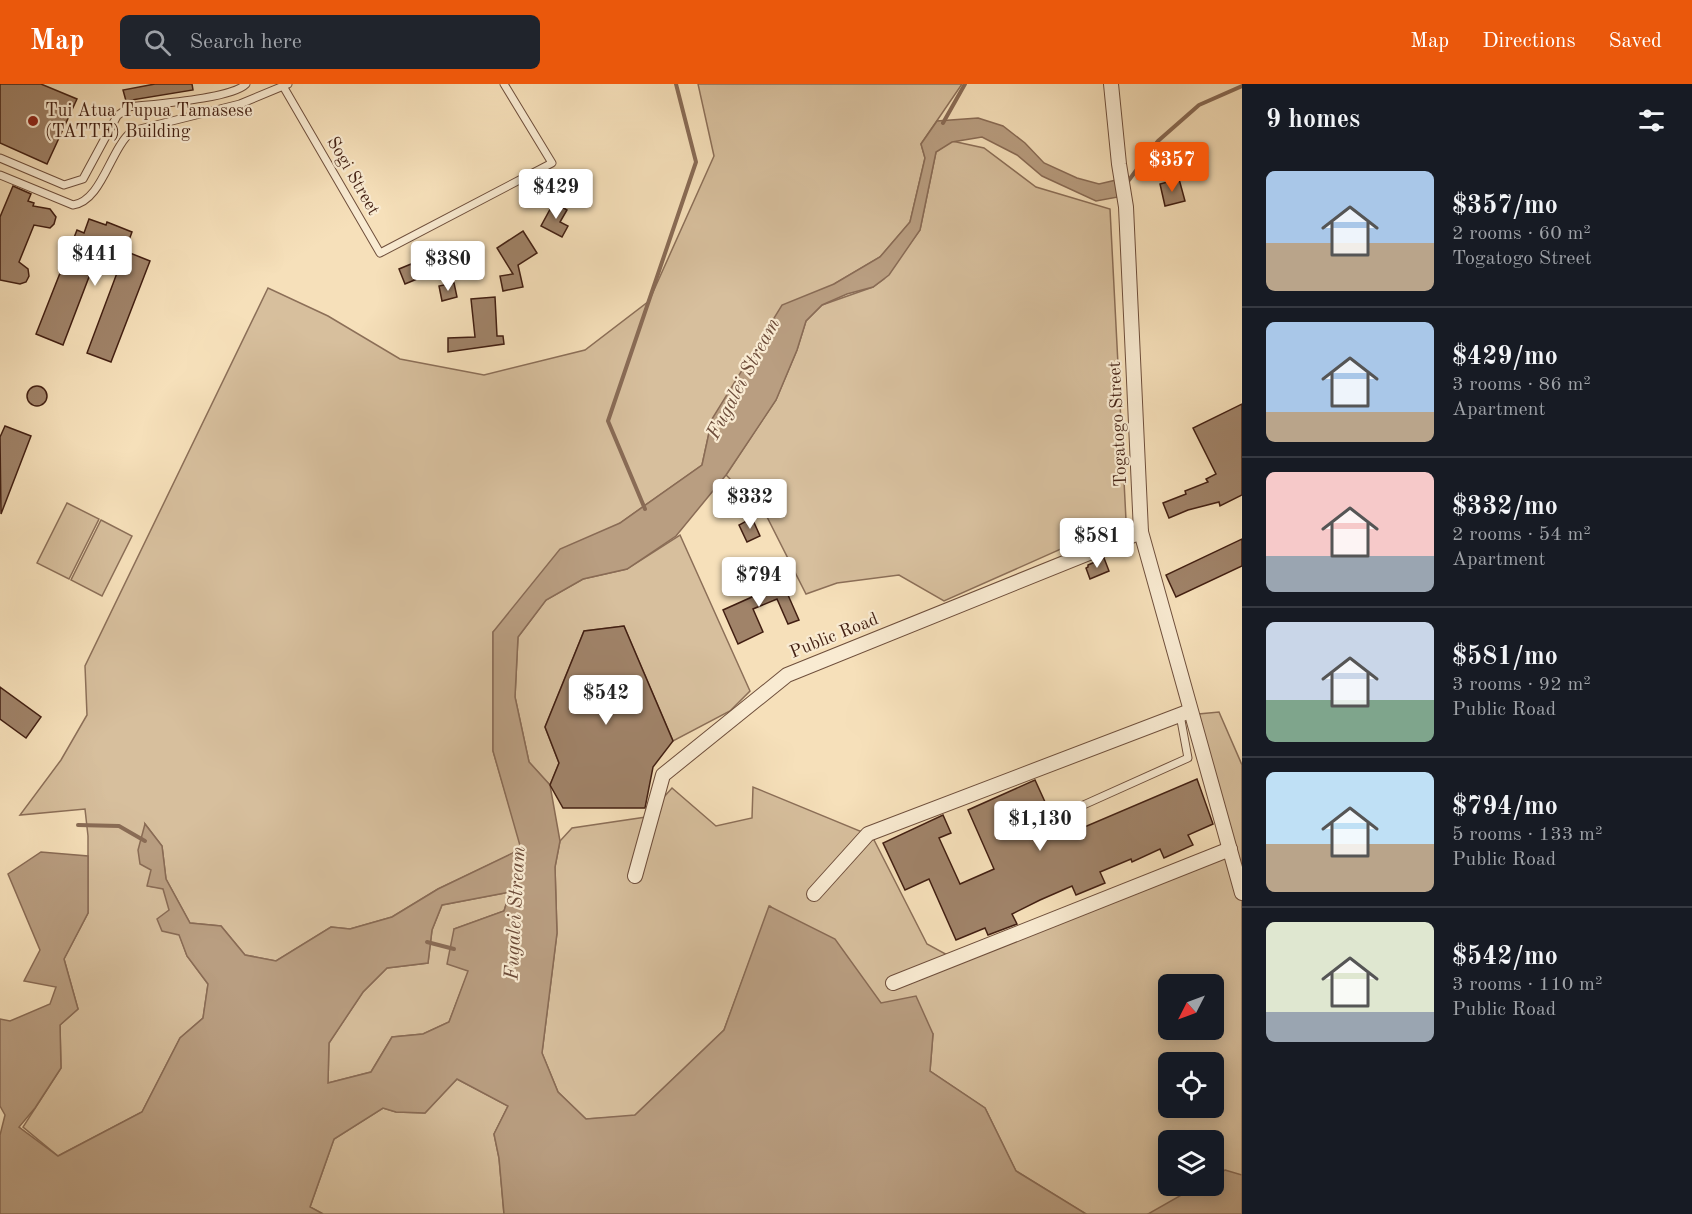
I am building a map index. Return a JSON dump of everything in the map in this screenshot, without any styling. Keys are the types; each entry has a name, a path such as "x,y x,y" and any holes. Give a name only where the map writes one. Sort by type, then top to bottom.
{"street":[{"name":"Togatogo Street","path":"1111,84 1126,207 1141,532 1185,713 1230,849 1242,893"},
{"name":"Public Road","path":"635,876 663,775 787,675 1141,532"},
{"path":"814,894 868,834 1185,713"},
{"path":"893,982 1230,849"}],"lane":[{"path":"0,158 64,185 83,179 117,116 129,107 218,95 241,89 246,84"},
{"name":"Sogi Street","path":"0,175 73,205 82,203 94,193 120,142 132,130 240,104 286,85 380,253 552,163 504,84"},
{"path":"1079,807 1188,758 1185,713"}],"shaded area":[{"path":"698,84 962,84 921,144 925,158 910,222 880,257 834,284 712,419 702,465 620,523 493,632 493,751 522,849 438,889 392,917 350,929 331,927 276,961 245,955 221,926 190,923 166,879 162,846 145,824 152,870 148,886 163,888 187,956 208,984 203,1018 180,1038 142,1112 58,1156 23,1127 61,1068 60,1025 78,1009 64,959 88,913 88,836 85,809 20,815 61,760 87,715 85,666 268,288 328,316 400,359 484,375 585,350 649,301 714,156"},
{"path":"952,141 984,148 1036,187 1110,209 1126,520 944,601 899,575 837,583 806,594 766,515 726,475 776,400 797,350 806,321 822,305 873,287 884,279 920,230 936,152"},
{"path":"67,503 99,519 69,579 37,563"},
{"path":"101,520 132,536 102,596 71,580"},
{"path":"680,535 750,691 730,711 673,741 624,626 584,631 545,727 559,763 550,785 529,762 515,697 518,637 546,600 583,579 627,569"},
{"path":"1219,712 1242,765 1242,1214 1086,1214 1016,1171 985,1108 930,1071 933,1034 881,1003 770,906 724,1030 634,1116 586,1119 558,1092 542,1053 557,933 555,867 560,841 572,828 646,817 672,788 716,826 752,818 753,787 872,836 927,944 949,956 1226,848 1188,715"},
{"path":"510,892 504,911 454,929 469,970 449,1022 423,1034 392,1037 371,1072 328,1083 329,1043 363,992 387,968 428,963 432,930 442,905"},
{"path":"457,1079 508,1106 494,1134 499,1158 504,1214 323,1214 310,1207 334,1139 383,1108 396,1112 425,1113"}],"water":[{"path":"978,118 1003,126 1025,143 1044,163 1077,178 1099,184 1125,178 1129,195 1096,201 1042,176 1017,155 982,137 952,142 936,152 920,230 889,275 873,287 847,294 822,305 806,321 797,350 776,400 726,475 676,536 627,569 583,579 546,600 518,637 515,697 529,762 550,785 560,841 555,867 557,933 542,1053 558,1092 586,1119 635,1115 724,1030 769,906 835,939 881,1003 916,996 933,1034 930,1071 985,1108 1016,1171 1086,1214 504,1214 499,1158 494,1134 508,1106 457,1079 425,1113 396,1112 383,1108 334,1139 310,1207 323,1214 0,1214 0,1135 5,1115 0,1106 0,1019 10,1021 50,1004 56,987 24,981 40,950 8,874 41,852 88,856 88,913 64,959 78,1009 60,1025 61,1068 35,1108 19,1127 58,1156 142,1112 180,1038 203,1018 208,984 187,956 179,935 162,931 157,919 169,910 163,889 147,886 151,870 140,864 138,850 145,824 162,846 166,879 190,923 221,926 245,955 276,961 331,927 350,929 392,917 438,889 521,849 493,751 493,632 560,549 620,523 702,465 712,419 782,305 834,284 880,257 910,222 925,158 921,144 937,121","holes":["510,892 504,911 454,929 447,964 468,971 449,1022 423,1034 392,1037 371,1072 328,1083 329,1043 363,992 387,968 428,963 432,930 442,905"]},
{"path":"1224,1171 1242,1175 1242,1214 1148,1214 1180,1196 1224,1196"}],"building":[{"name":"Tui Atua Tupua Tamasese (TATTE) Building","path":"0,84 41,84 77,99 47,164 0,143"},
{"path":"155,84 192,84 193,90 126,101 123,90"},
{"path":"1179,179 1185,201 1165,206 1160,184"},
{"path":"13,186 31,194 28,201 34,203 33,206 50,209 56,217 50,228 34,225 19,262 28,269 29,276 26,282 20,284 0,280 0,217"},
{"path":"554,202 567,210 560,222 568,226 562,237 541,226"},
{"path":"89,219 106,225 107,222 132,232 125,251 150,261 111,362 87,353 120,265 97,256 63,345 36,334 77,230 84,233"},
{"path":"523,231 537,253 518,265 523,287 503,291 500,276 513,274 497,248"},
{"path":"459,249 462,265 442,269 439,253"},
{"path":"411,264 417,279 405,284 399,269"},
{"path":"454,283 457,297 442,301 439,286"},
{"path":"495,297 497,336 503,336 504,344 448,352 448,338 475,337 471,299"},
{"path":"37,386 44,389 47,396 44,403 37,406 30,403 27,396 30,389"},
{"path":"1242,404 1242,495 1220,506 1219,502 1188,510 1169,518 1163,503 1208,482 1206,479 1216,474 1193,428"},
{"path":"5,426 31,436 1,514 0,437"},
{"path":"752,518 760,536 747,542 739,525"},
{"path":"1242,539 1242,566 1176,597 1166,575"},
{"path":"1104,558 1109,571 1090,579 1086,568 1088,565"},
{"path":"777,570 799,620 788,624 777,599 753,609 763,632 738,644 723,610 763,592 758,578"},
{"path":"624,626 673,741 653,767 645,808 563,808 550,785 559,763 545,727 584,631"},
{"path":"0,687 41,717 26,738 0,719"},
{"path":"1197,779 1213,824 1188,835 1193,845 1164,858 1160,849 1132,862 1131,859 1100,872 1105,883 1076,895 1072,886 1040,900 1012,914 1017,924 988,935 985,928 956,940 929,879 905,890 883,843 943,815 951,833 939,838 960,884 994,869 968,810 1035,780 1061,837"}],"waterway":[{"path":"645,509 608,421 696,162 676,84"},
{"name":"Fugalei Stream","path":"943,123 965,84"},
{"path":"1126,184 1158,141 1199,105 1242,86"},
{"path":"78,825 119,826 145,841"},
{"path":"427,942 454,949"}],"place":[{"name":"Tui Atua Tupua Tamasese (TATTE) Building","path":"33,121"}]}
